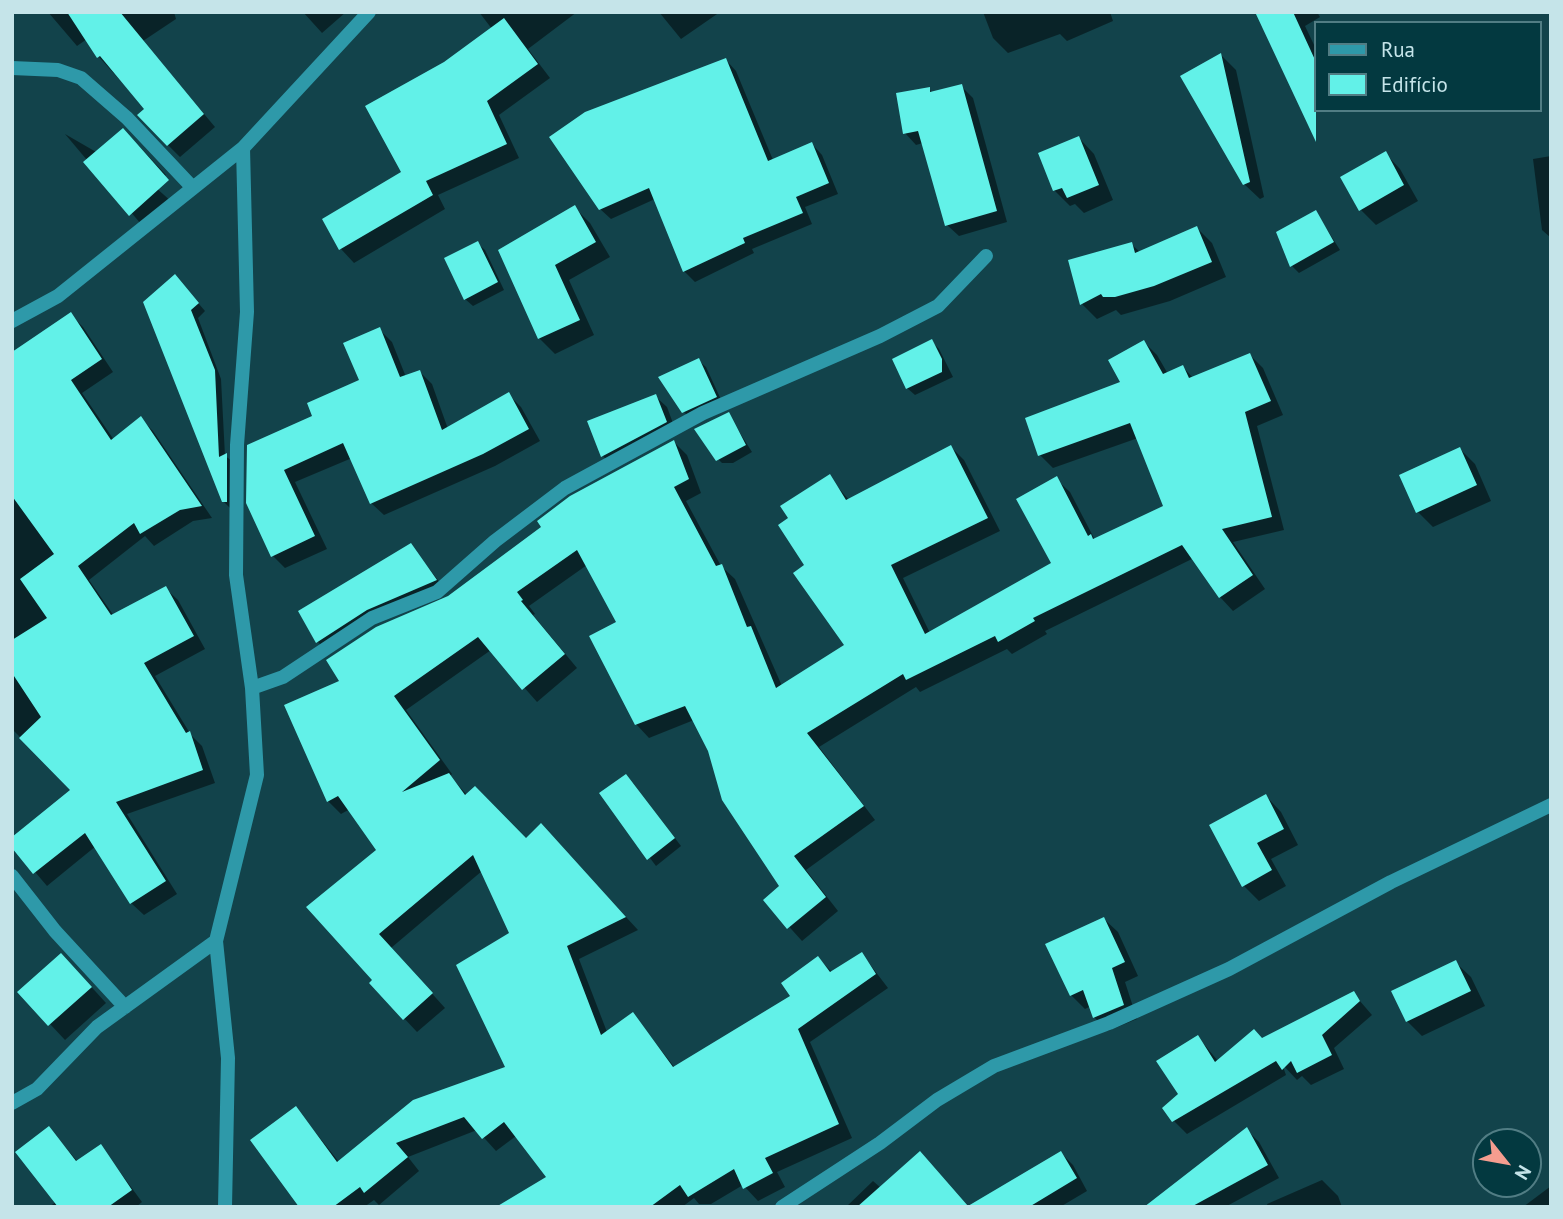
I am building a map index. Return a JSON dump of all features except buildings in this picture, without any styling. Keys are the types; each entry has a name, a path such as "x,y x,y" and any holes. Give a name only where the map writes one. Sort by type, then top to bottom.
{"street":[{"path":"12,321 58,296 243,148 369,12"},
{"path":"12,68 58,70 81,78 127,118 193,188"},
{"path":"225,1207 228,1058 216,941 257,775 252,688 236,575 237,445 247,312 243,148"},
{"path":"252,688 283,677 372,618 437,592 495,541 565,488 703,413 880,336 938,306 986,256"},
{"path":"782,1207 880,1143 937,1100 994,1066 1109,1023 1229,970 1391,882 1551,805"},
{"path":"12,876 55,931 125,1007"},
{"path":"12,1102 37,1089 97,1027 216,941"}]}
